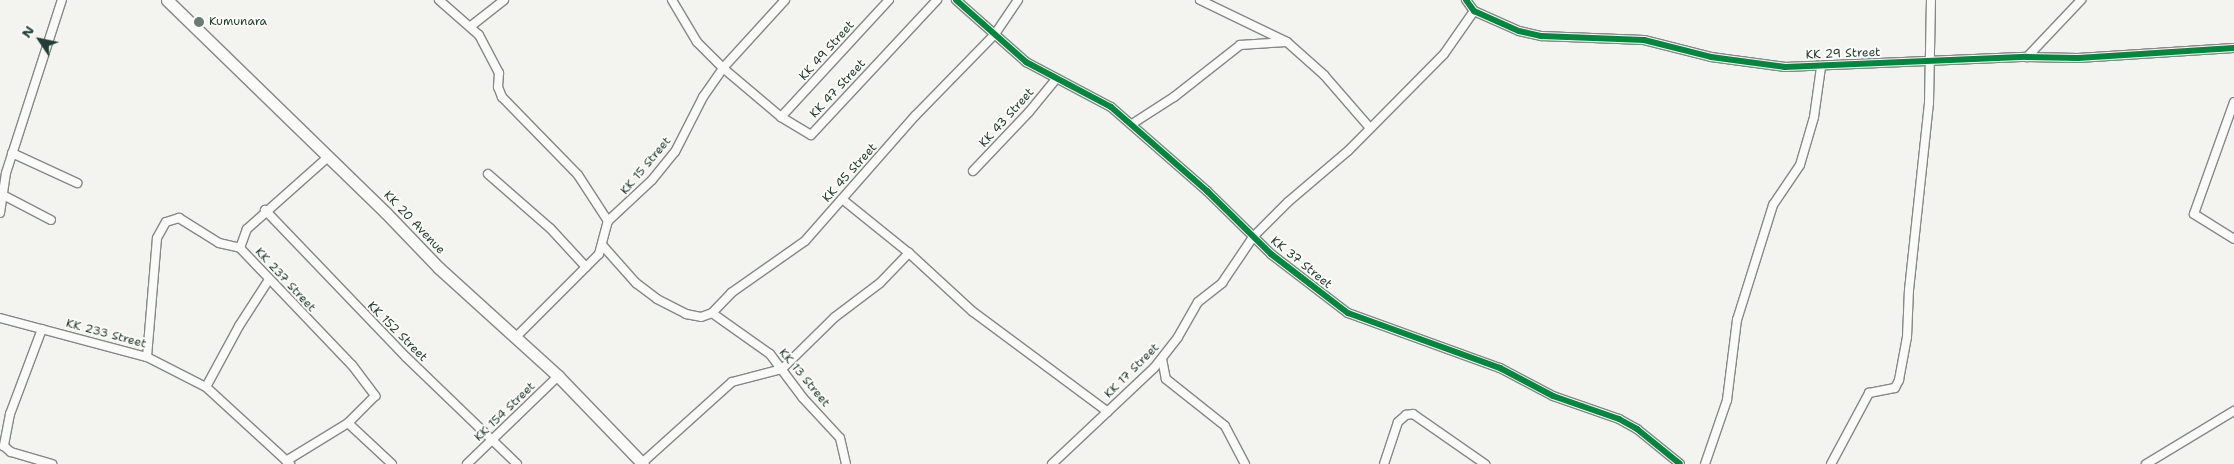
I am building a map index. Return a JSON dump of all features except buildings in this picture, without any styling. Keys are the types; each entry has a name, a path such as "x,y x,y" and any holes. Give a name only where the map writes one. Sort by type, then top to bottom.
{"main road":[{"name":"KK 20 Avenue","path":"167,0 439,268 558,376 642,464"}],"street":[{"path":"0,213 12,153 62,0"},
{"path":"439,0 471,26 488,47 498,73 498,87 502,96 578,175 608,221 603,246 586,267 516,337"},
{"path":"471,26 504,0"},
{"name":"KK 47 Street","path":"672,0 692,35 723,68 781,117 806,133 814,132 937,0"},
{"name":"KK 15 Street","path":"608,221 628,205 675,152 702,97 723,68 785,0"},
{"name":"KK 49 Street","path":"781,117 889,0"},
{"name":"KK 37 Street","path":"956,0 1017,56 1056,78 1082,89 1132,124 1289,270 1348,313 1500,368 1554,396 1619,419 1637,429 1680,464"},
{"name":"KK 45 Street","path":"712,313 731,293 796,249 955,73 995,34 1018,0"},
{"path":"1200,0 1287,42 1324,75 1370,128"},
{"path":"1466,0 1474,11"},
{"path":"1831,464 1869,393 1876,389 1892,390 1900,380 1907,337 1931,61 1931,0"},
{"path":"2026,57 2081,0"},
{"name":"KK 29 Street","path":"1474,11 1519,31 1541,36 1644,40 1711,57 1784,67 1821,67 2026,57 2078,58 2234,48"},
{"name":"KK 17 Street","path":"1052,464 1162,359 1198,302 1222,283 1253,237 1370,128 1444,54 1474,11"},
{"path":"1132,124 1174,97 1240,45 1287,42"},
{"path":"1705,464 1727,400 1737,320 1773,205 1800,165 1817,104 1821,67"},
{"name":"KK 43 Street","path":"973,171 1029,112 1056,78"},
{"path":"2234,102 2194,214 2234,239"},
{"path":"12,153 77,184"},
{"path":"240,248 247,229 265,210 328,157"},
{"path":"488,174 550,228 586,267"},
{"path":"3,195 51,220"},
{"path":"842,199 909,253 972,311 1108,412"},
{"name":"KK 152 Street","path":"265,210 406,357 494,438 517,464"},
{"name":"KK 237 Street","path":"147,357 157,238 166,222 179,218 219,243 240,248 268,281 352,365 374,393 373,401 348,422"},
{"path":"603,246 636,283 676,310 701,317 712,313"},
{"path":"642,464 732,382 782,369 835,317 880,283 909,253"},
{"path":"206,387 238,326 268,281"},
{"name":"KK 13 Street","path":"712,313 761,346 782,369 803,398 840,438 846,464"},
{"name":"KK 233 Street","path":"0,318 147,357 206,387 288,462"},
{"path":"42,329 10,414 4,446 11,452 52,464"},
{"path":"1162,359 1166,379 1225,426 1245,464"},
{"name":"KK 154 Street","path":"467,464 558,376"},
{"path":"2146,464 2234,411"},
{"path":"1384,464 1398,422 1406,415 1413,414 1485,464"},
{"path":"288,462 348,422 392,464"}],"cycle path":[{"path":"956,0 1026,62 1111,107 1207,191 1271,254 1348,313 1500,368 1553,396 1619,419 1637,429 1680,464"},
{"path":"1466,0 1474,11 1519,31 1541,36 1644,40 1711,57 1785,67 2027,57 2078,58 2234,48"}],"place":[{"name":"Kumunara","path":"199,22"}]}
